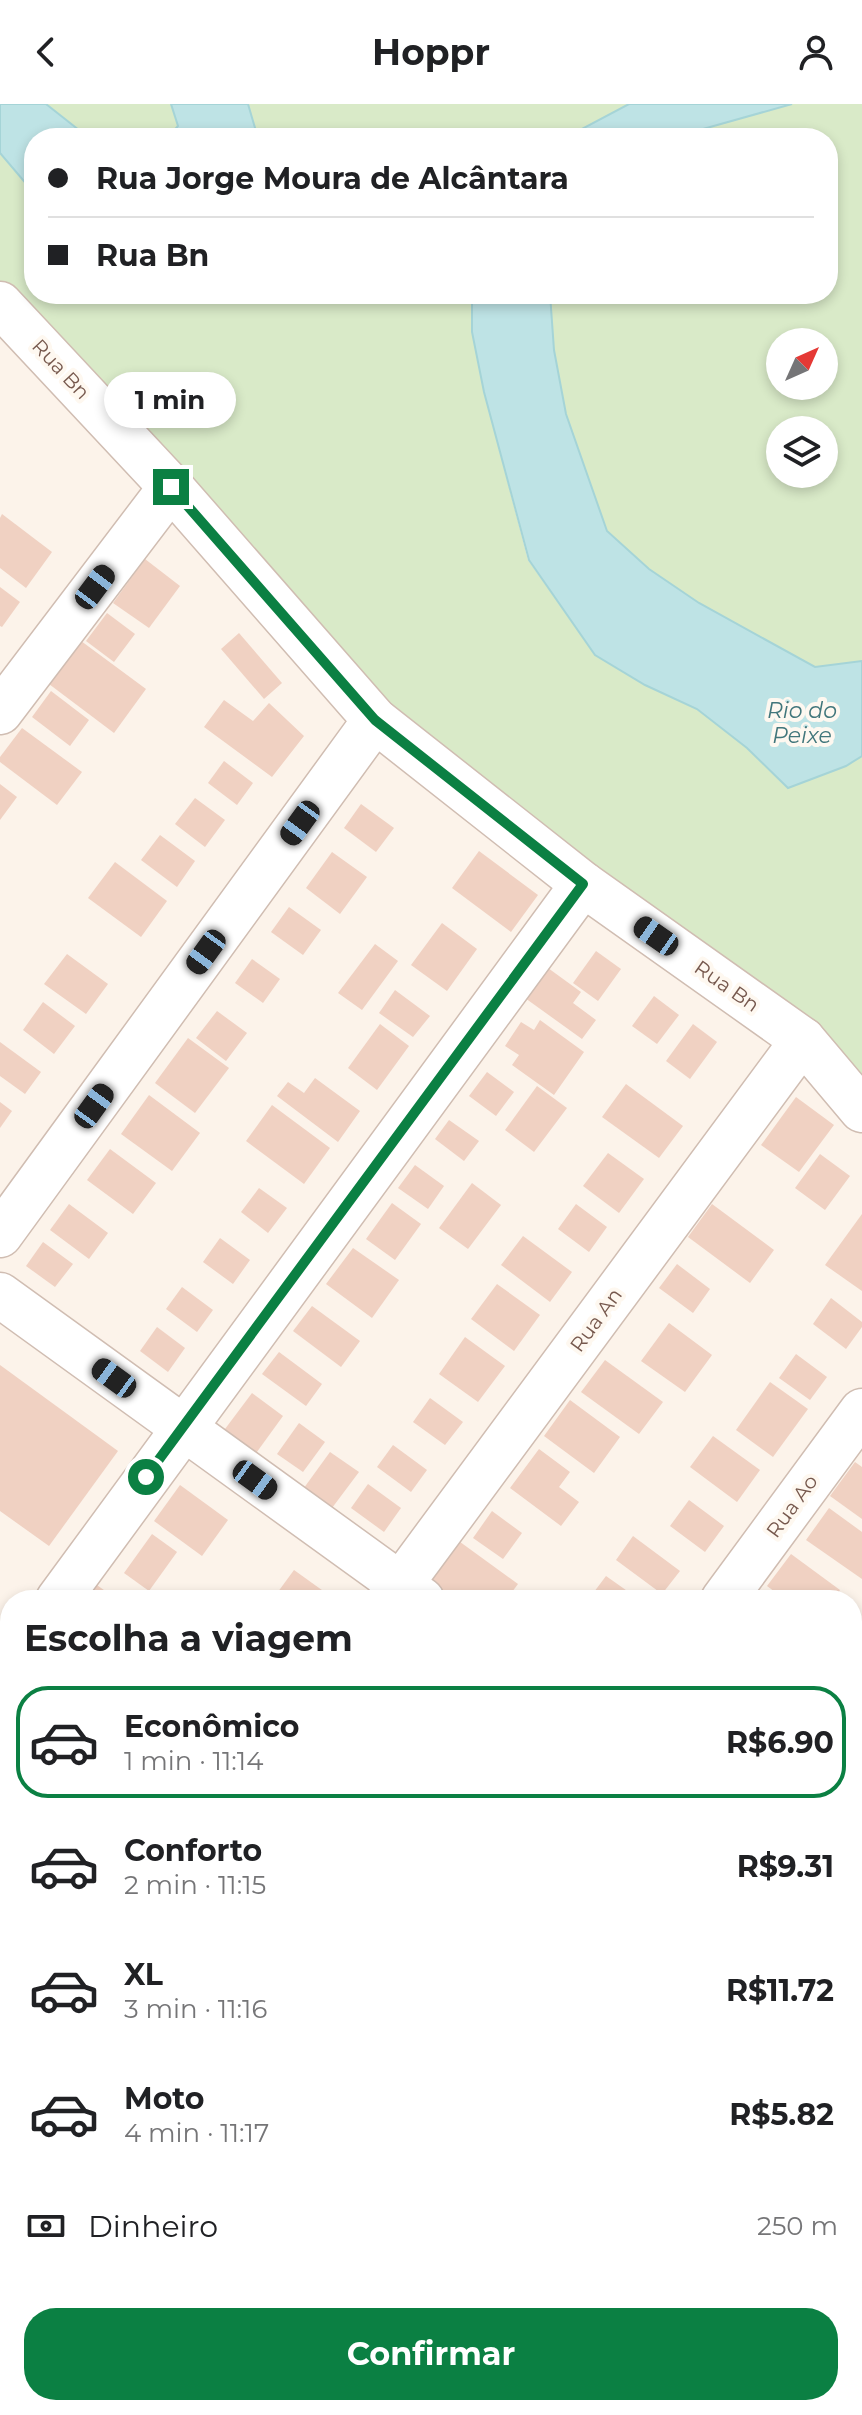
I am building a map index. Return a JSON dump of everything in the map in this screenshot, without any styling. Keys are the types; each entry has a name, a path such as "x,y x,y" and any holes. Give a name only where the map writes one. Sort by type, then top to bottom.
{"street":[{"name":"Rua Bn","path":"0,304 171,487 375,720 583,884 803,1040 862,1110"},
{"path":"0,712 171,487"},
{"path":"0,1235 375,720"},
{"path":"65,1590 583,884"},
{"name":"Rua An","path":"408,1590 803,1040"},
{"path":"0,1295 397,1590"},
{"name":"Rua Ao","path":"730,1590 862,1411"}],"green space":[{"path":"46,104 171,104 178,127 177,128 76,128"},
{"path":"248,104 629,104 584,128 255,128"},
{"path":"792,104 862,104 862,661 815,668 699,603 649,569 607,531 566,414 554,350 551,304 838,304 838,128 707,128"},
{"path":"0,153 24,181 24,304 472,304 472,332 484,392 528,560 595,655 645,685 697,709 747,748 788,788 846,766 862,756 862,1077 404,724 0,283"}],"water":[{"path":"0,104 46,104 76,128 24,128 24,181 0,153"},
{"path":"171,104 248,104 255,128 176,128"},
{"path":"629,104 792,104 707,128 584,128"},
{"name":"Rio do Peixe","path":"472,304 551,304 554,350 566,414 607,531 649,569 699,603 815,667 862,661 862,756 846,766 788,788 747,748 697,709 645,685 595,655 529,560 484,392 472,332"}],"building":[{"path":"2,514 52,552 26,588 0,568"},
{"path":"145,559 180,586 149,628 113,603"},
{"path":"0,587 20,602 2,627 0,626"},
{"path":"107,613 135,634 114,662 86,641"},
{"path":"239,633 282,683 264,699 221,649"},
{"path":"77,638 146,689 114,733 45,681"},
{"path":"51,691 89,720 70,746 32,717"},
{"path":"224,700 253,721 269,703 304,736 272,777 204,727"},
{"path":"22,728 82,772 57,805 0,762 0,757"},
{"path":"224,761 253,783 237,805 208,783"},
{"path":"0,784 17,797 0,820"},
{"path":"195,798 225,820 205,847 175,824"},
{"path":"361,804 394,828 376,852 344,828"},
{"path":"160,835 195,861 177,887 141,860"},
{"path":"479,851 538,895 511,932 452,888"},
{"path":"332,852 367,877 340,914 306,888"},
{"path":"115,862 167,901 141,937 88,898"},
{"path":"289,907 321,930 303,955 271,932"},
{"path":"442,923 477,949 447,991 411,965"},
{"path":"375,944 398,961 362,1010 338,993"},
{"path":"596,951 621,969 598,1001 573,983"},
{"path":"67,954 108,984 86,1014 44,984"},
{"path":"252,959 280,979 263,1003 235,983"},
{"path":"548,968 581,992 573,1003 596,1020 582,1039 525,998"},
{"path":"395,990 430,1016 413,1037 379,1013"},
{"path":"654,996 679,1015 657,1044 632,1026"},
{"path":"43,1002 75,1026 54,1054 23,1030"},
{"path":"217,1011 247,1033 226,1061 196,1038"},
{"path":"540,1020 584,1052 554,1095 512,1065 519,1055 505,1046 521,1022 534,1030"},
{"path":"380,1024 409,1046 377,1090 348,1068"},
{"path":"693,1024 717,1042 690,1079 666,1061"},
{"path":"188,1038 229,1068 195,1113 155,1083"},
{"path":"0,1042 41,1072 25,1094 0,1076"},
{"path":"487,1072 514,1092 496,1116 469,1096"},
{"path":"315,1078 360,1111 338,1142 277,1096 288,1082 304,1093"},
{"path":"626,1084 683,1126 659,1158 602,1117"},
{"path":"537,1086 567,1108 534,1152 505,1130"},
{"path":"149,1095 200,1133 172,1171 121,1134"},
{"path":"796,1097 834,1125 799,1172 761,1145"},
{"path":"0,1102 12,1111 0,1128"},
{"path":"272,1105 330,1148 304,1184 246,1141"},
{"path":"449,1120 479,1141 464,1161 435,1139"},
{"path":"110,1149 156,1183 133,1214 87,1180"},
{"path":"608,1153 644,1179 619,1213 583,1186"},
{"path":"820,1154 850,1176 825,1210 795,1188"},
{"path":"415,1165 444,1186 428,1209 398,1188"},
{"path":"472,1183 501,1205 468,1249 439,1228"},
{"path":"259,1188 287,1208 268,1233 241,1212"},
{"path":"392,1203 421,1224 395,1260 366,1239"},
{"path":"69,1204 108,1233 89,1259 50,1230"},
{"path":"576,1204 607,1227 589,1252 558,1229"},
{"path":"712,1204 774,1250 750,1283 688,1237"},
{"path":"862,1214 862,1291 825,1265"},
{"path":"523,1236 572,1272 550,1302 501,1265"},
{"path":"220,1238 250,1260 233,1284 203,1262"},
{"path":"43,1242 73,1264 55,1287 26,1266"},
{"path":"353,1248 399,1280 372,1318 326,1284"},
{"path":"677,1264 710,1289 693,1313 659,1288"},
{"path":"497,1284 540,1315 514,1351 471,1319"},
{"path":"182,1287 213,1310 197,1332 166,1309"},
{"path":"831,1298 862,1322 862,1327 846,1349 813,1324"},
{"path":"312,1306 360,1341 341,1367 293,1331"},
{"path":"669,1323 712,1355 685,1392 641,1361"},
{"path":"157,1327 185,1348 168,1372 140,1351"},
{"path":"465,1337 505,1366 478,1402 439,1374"},
{"path":"279,1352 322,1384 306,1406 262,1374"},
{"path":"796,1354 827,1377 810,1400 779,1378"},
{"path":"605,1360 663,1402 639,1434 581,1392"},
{"path":"0,1365 118,1451 49,1546 0,1511"},
{"path":"770,1382 808,1409 773,1457 736,1430"},
{"path":"252,1393 283,1416 254,1456 222,1433"},
{"path":"430,1398 463,1422 445,1445 413,1422"},
{"path":"570,1400 620,1437 594,1473 544,1436"},
{"path":"299,1423 325,1442 303,1472 277,1454"},
{"path":"713,1436 760,1470 737,1502 690,1467"},
{"path":"393,1445 427,1470 411,1492 377,1467"},
{"path":"539,1449 570,1472 559,1487 579,1502 561,1526 510,1488"},
{"path":"330,1452 359,1472 329,1512 301,1492"},
{"path":"855,1462 862,1467 862,1519 830,1496"},
{"path":"368,1484 401,1508 384,1532 351,1508"},
{"path":"180,1485 228,1520 202,1556 154,1521"},
{"path":"689,1500 724,1526 705,1552 670,1526"},
{"path":"829,1508 862,1532 862,1579 806,1540"},
{"path":"492,1511 522,1533 503,1559 473,1538"},
{"path":"152,1534 177,1552 150,1590 124,1573"},
{"path":"633,1536 680,1571 665,1590 657,1590 616,1560"},
{"path":"456,1539 518,1584 514,1590 430,1590 423,1585"},
{"path":"791,1554 840,1590 772,1590 767,1586"},
{"path":"294,1570 322,1590 279,1590"},
{"path":"606,1576 626,1590 596,1590"},
{"path":"94,1583 104,1590 89,1590"}],"route":[{"path":"146,1477 583,884 375,720 171,487"}]}
